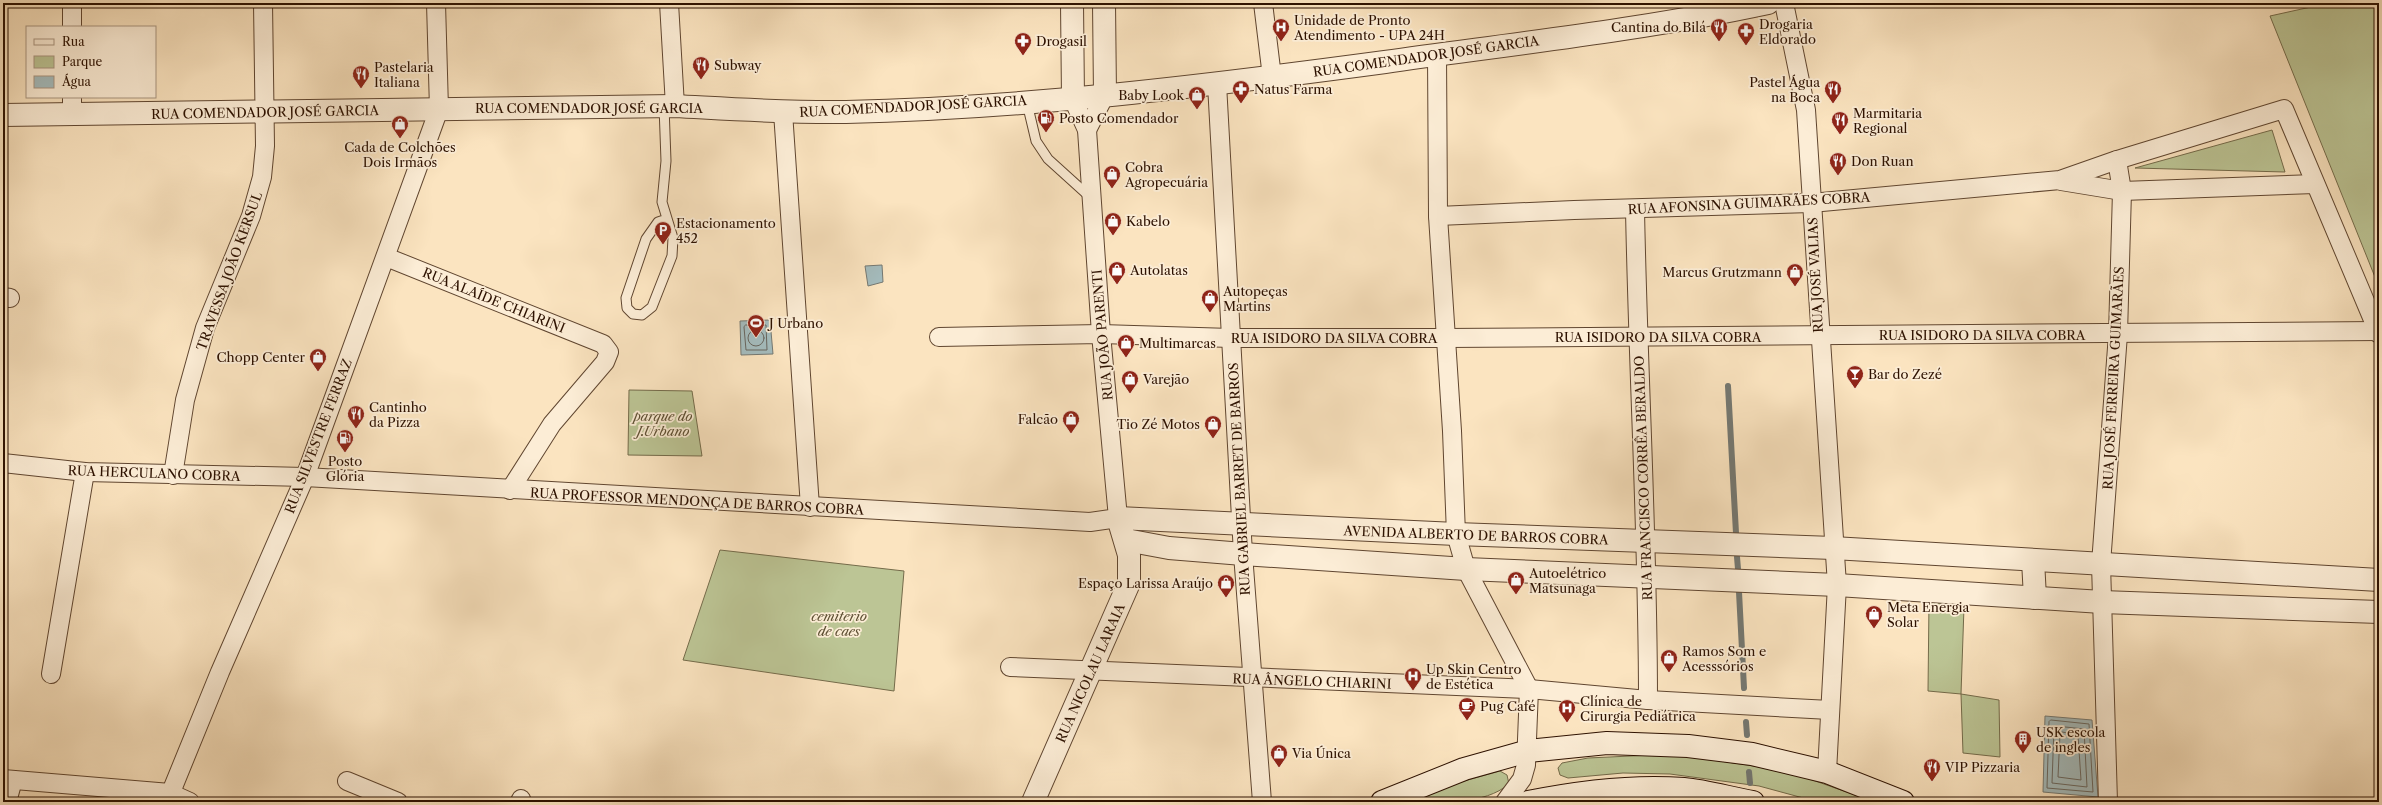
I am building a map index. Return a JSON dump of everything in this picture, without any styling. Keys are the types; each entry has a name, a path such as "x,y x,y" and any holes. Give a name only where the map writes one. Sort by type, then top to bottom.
{"street":[{"path":"72,3 72,26"},
{"name":"TRAVESSA JOÃO KERSUL","path":"173,475 185,400 205,328 250,216 262,177 265,146 262,3"},
{"path":"436,3 439,109"},
{"path":"669,3 669,106"},
{"path":"1072,3 1073,99"},
{"path":"1087,130 1105,95 1104,3"},
{"path":"1263,3 1272,77"},
{"name":"RUA COMENDADOR JOSÉ GARCIA","path":"3,115 72,106 264,113 669,106 783,112 854,112 1027,102 1073,99 1217,84 1437,55 1687,20 1768,3"},
{"name":"RUA JOSÉ VALIAS","path":"1784,3 1806,110 1833,548"},
{"path":"1437,55 1438,216 1452,431 1456,534 1466,569 1529,689 1528,751 1522,779 1505,802"},
{"name":"RUA GABRIEL BARRET DE BARROS","path":"1217,84 1241,525 1251,678 1262,802"},
{"name":"RUA JOÃO PARENTI","path":"1073,99 1087,130 1101,334 1118,518 1126,540"},
{"name":"RUA SILVESTRE FERRAZ","path":"169,798 250,602 305,477 439,109"},
{"name":"RUA AFONSINA GUIMARÃES COBRA","path":"1438,216 1574,210 1811,203 2060,180 2117,160 2284,109 2316,184 2122,191 2060,180"},
{"path":"783,112 810,507"},
{"name":"RUA JOSÉ FERREIRA GUIMARÃES","path":"2101,564 2118,334 2122,191 2117,160"},
{"path":"2316,184 2378,333"},
{"name":"RUA FRANCISCO CORRÊA BERALDO","path":"1635,209 1645,542 1648,576 1648,700"},
{"name":"RUA ALAÍDE CHIARINI","path":"386,257 603,344 609,352 605,362 552,424 510,490"},
{"name":"RUA ISIDORO DA SILVA COBRA","path":"939,337 1101,334 1231,338 1445,338 2378,333"},
{"name":"RUA HERCULANO COBRA","path":"3,463 85,472 305,477"},
{"path":"51,674 85,472"},
{"name":"RUA PROFESSOR MENDONÇA DE BARROS COBRA","path":"305,477 510,490 1090,522 1118,518"},
{"name":"AVENIDA ALBERTO DE BARROS COBRA","path":"1118,518 1241,525 1645,542 1833,548 2379,580"},
{"name":"RUA PROFESSOR MENDONÇA DE BARROS COBRA","path":"1090,522 1126,540"},
{"path":"1126,540 1169,548 1466,569 1648,576 2102,602 2379,612"},
{"name":"RUA NICOLAU LARAIA","path":"1033,802 1129,583 1131,567 1126,540"},
{"path":"1827,772 1837,586 1833,548"},
{"path":"2033,560 2035,598"},
{"path":"2101,564 2108,802"},
{"name":"RUA ÂNGELO CHIARINI","path":"1010,667 1090,672 1529,689 1648,700 1830,710"},
{"path":"1382,802 1464,769 1528,751 1606,743 1688,746 1752,754 1827,772 1903,802"},
{"path":"7,802 8,779 169,798 190,802"},
{"path":"347,781 398,802"},
{"path":"1528,802 1616,790 1684,789 1753,802"}],"lane":[{"path":"1027,102 1036,141 1048,159 1092,198"},
{"path":"667,219 658,222 646,239 626,298 627,308 633,314 642,315 652,306 672,256 673,238 662,202 669,106"}],"green space":[{"path":"2329,3 2379,3 2379,287 2270,16"},
{"path":"2272,130 2285,172 2135,168"},
{"name":"parque do J.Urbano","path":"629,390 692,391 702,456 628,455"},
{"name":"cemiterio de caes","path":"720,550 904,571 894,691 683,660"},
{"path":"1929,601 1964,607 1961,694 1928,691"},
{"path":"1961,694 1999,700 2000,757 1963,753"},
{"path":"1674,754 1787,771 1875,802 1818,802 1759,786 1670,774 1623,773 1568,778 1560,775 1558,768 1562,763 1588,758"},
{"path":"1500,771 1507,775 1509,784 1488,796 1463,801 1412,802 1450,785"}],"water":[{"path":"882,265 883,282 868,286 865,266"},
{"name":"J Urbano","path":"770,320 773,354 741,355 740,321"},
{"path":"2045,716 2092,720 2098,797 2043,792"}],"waterway":[{"path":"1728,386 1736,533"},
{"path":"1737,557 1738,569"},
{"path":"1739,592 1744,688"},
{"path":"1746,722 1747,735"},
{"path":"1749,772 1750,783"}],"place":[{"name":"Unidade de Pronto Atendimento - UPA 24H","path":"1281,42"},
{"name":"Cantina do Bilá","path":"1719,42"},
{"name":"Drogaria Eldorado","path":"1746,46"},
{"name":"Drogasil","path":"1023,56"},
{"name":"Subway","path":"701,80"},
{"name":"Pastelaria Italiana","path":"361,89"},
{"name":"Natus Farma","path":"1241,104"},
{"name":"Pastel Água na Boca","path":"1833,104"},
{"name":"Baby Look","path":"1197,110"},
{"name":"Posto Comendador","path":"1046,133"},
{"name":"Marmitaria Regional","path":"1840,135"},
{"name":"Cada de Colchões Dois Irmãos","path":"400,139"},
{"name":"Don Ruan","path":"1838,176"},
{"name":"Cobra Agropecuária","path":"1112,189"},
{"name":"Kabelo","path":"1113,236"},
{"name":"Estacionamento 452","path":"663,245"},
{"name":"Autolatas","path":"1117,285"},
{"name":"Marcus Grutzmann","path":"1795,287"},
{"name":"Autopeças Martins","path":"1210,313"},
{"name":"J Urbano","path":"756,338"},
{"name":"Multimarcas","path":"1126,358"},
{"name":"Chopp Center","path":"318,372"},
{"name":"Bar do Zezé","path":"1855,389"},
{"name":"Varejão","path":"1130,394"},
{"name":"Cantinho da Pizza","path":"356,429"},
{"name":"Falcão","path":"1071,434"},
{"name":"Tio Zé Motos","path":"1213,439"},
{"name":"Posto Glória","path":"345,453"},
{"name":"Autoelétrico Matsunaga","path":"1516,595"},
{"name":"Espaço Larissa Araújo","path":"1226,598"},
{"name":"Meta Energia Solar","path":"1874,629"},
{"name":"Ramos Som e Acesssórios","path":"1669,673"},
{"name":"Up Skin Centro de Estética","path":"1413,691"},
{"name":"Pug Café","path":"1467,721"},
{"name":"Clínica de Cirurgia Pediátrica","path":"1567,723"},
{"name":"USK escola de ingles","path":"2023,754"},
{"name":"Via Única","path":"1279,768"},
{"name":"VIP Pizzaria","path":"1932,782"}]}
